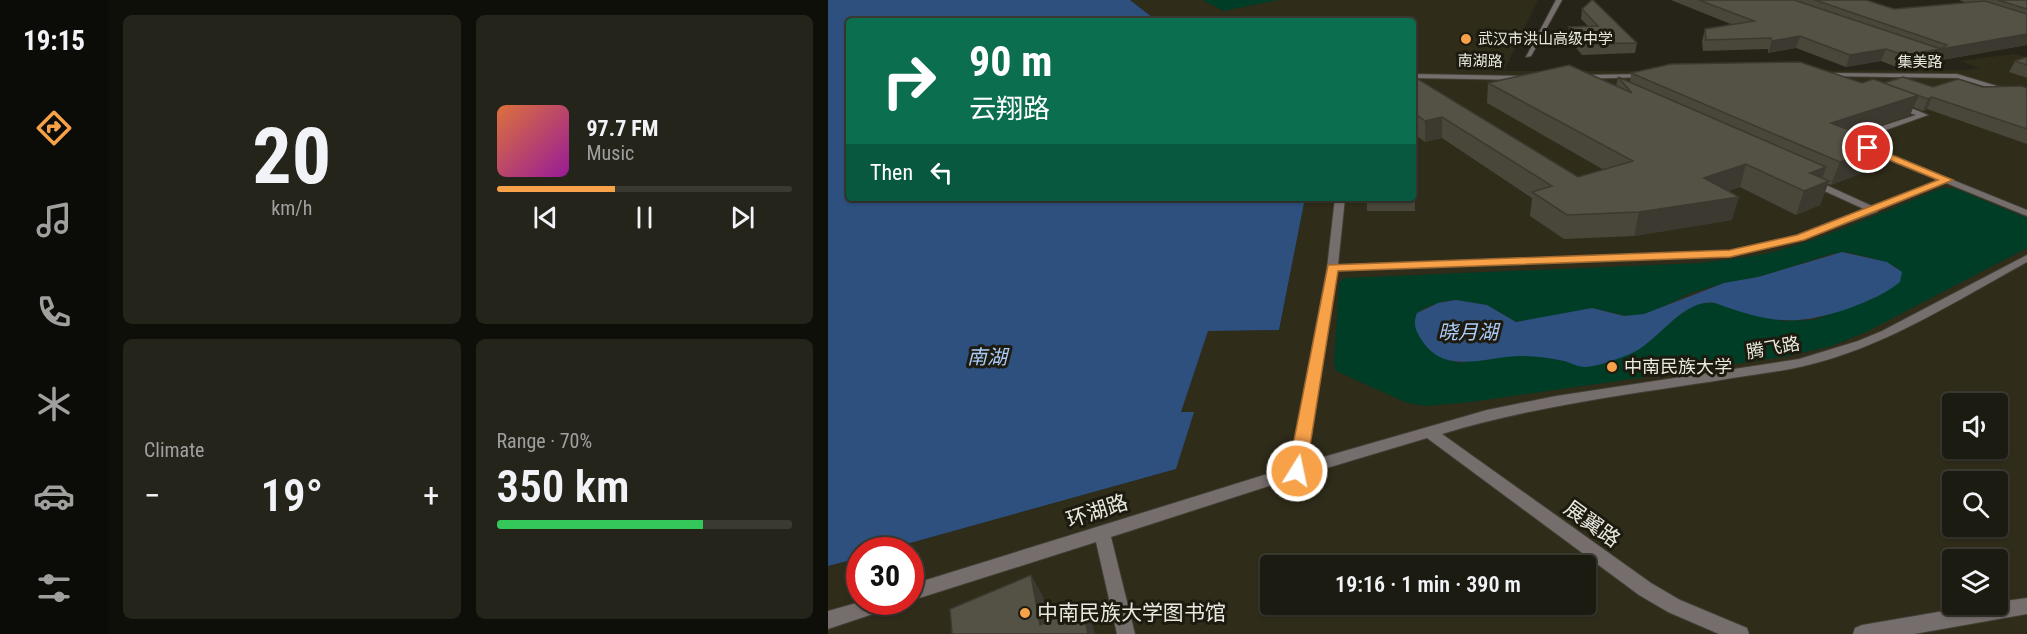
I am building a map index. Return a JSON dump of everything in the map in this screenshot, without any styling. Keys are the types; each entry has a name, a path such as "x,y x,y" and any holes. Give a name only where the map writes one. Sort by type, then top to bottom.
{"street":[{"path":"1528,56 1559,0"},
{"name":"集美路","path":"1842,86 1811,75 1957,76 2027,97"},
{"name":"南湖路","path":"1416,76 1537,78"},
{"path":"1570,77 1660,76"},
{"path":"1582,77 1602,86"},
{"path":"1893,104 1924,115 1849,140 2027,213"},
{"path":"1799,176 1874,210"},
{"path":"1332,268 1708,256 1784,243 1947,180"},
{"path":"1297,471 1332,268 1340,201"},
{"name":"腾飞路","path":"1297,471 1519,408 1800,363 1835,354 1886,334 2027,258"},
{"name":"展翼路","path":"1428,432 1645,590 1682,610 1740,634"},
{"name":"环湖路","path":"924,589 1297,471"},
{"path":"1102,533 1126,634"},
{"path":"1862,634 2027,606"},
{"path":"828,620 846,614"}],"shaded area":[{"name":"中南民族大学","path":"1130,0 1538,0 1504,71 1969,70 1979,68 1960,61 2013,54 2027,57 2027,634 828,634 828,566 846,561 846,615 924,615 924,539 1176,469 1193,412 1181,412 1208,331 1279,330 1304,201 1416,201 1416,18 1153,18"}],"green space":[{"path":"1202,0 1278,0 1224,11"},
{"path":"1942,188 1954,188 2027,218 2027,248 1866,332 1832,346 1784,357 1471,402 1426,406 1407,403 1336,371 1334,363 1339,283 1344,278 1700,263 1743,258 1813,240","holes":["1846,252 1876,259 1898,268 1868,301 1813,320 1782,321 1715,303 1696,305 1639,348 1609,362 1599,364 1581,364 1531,355 1458,363 1441,357 1421,309 1456,300 1487,305 1516,322 1532,321 1592,308 1632,317 1652,312 1691,293 1724,283 1758,277 1831,254"]}],"water":[{"name":"南湖","path":"828,0 1130,0 1153,18 846,18 846,201 1304,201 1279,330 1208,331 1181,412 1194,412 1176,469 924,539 924,537 846,537 846,561 828,566"},
{"name":"晓月湖","path":"1842,252 1887,262 1902,272 1900,282 1882,294 1850,308 1797,320 1767,318 1715,303 1703,303 1681,314 1640,349 1603,364 1583,367 1544,357 1528,356 1468,362 1455,361 1442,358 1431,351 1417,333 1415,326 1417,313 1438,303 1456,300 1487,305 1516,322 1592,308 1624,316 1644,314 1724,283 1758,277"}],"building":[{"path":"1592,0 1637,43 1583,44 1569,27 1598,26 1582,9"},
{"path":"1699,0 1794,0 1941,49 1904,55 1886,49 1850,55 1800,36 1772,41 1771,38 1706,40 1705,29 1754,21"},
{"path":"1815,0 1866,0 1894,9 1985,1 2027,14 2027,34 1941,49 1947,45"},
{"path":"1998,0 2027,0 2027,9"},
{"path":"2027,57 2027,65 2015,61"},
{"path":"1800,62 1862,83 1873,79 1919,95 1831,123 1888,145 1840,162 1631,73 1671,64"},
{"path":"1569,65 1632,93 1618,77 1826,167 1810,173 1829,181 1804,191 1746,164 1704,178 1739,197 1639,212 1567,215 1532,192 1552,186 1442,117 1425,121 1416,114 1416,78 1578,177 1633,161 1488,83"},
{"path":"1903,77 1933,87 1958,79 1983,87 2021,86 2027,88 2027,129 1884,83"},
{"path":"1031,575 1040,625 1082,606 1088,634 952,634 950,609"}],"place":[{"name":"武汉市洪山高级中学","path":"1466,39"},
{"name":"中南民族大学","path":"1612,367"},
{"name":"中南民族大学图书馆","path":"1025,613"}],"route":[{"path":"1297,471 1332,268 1730,254 1784,243 1947,180 1868,148"}]}
